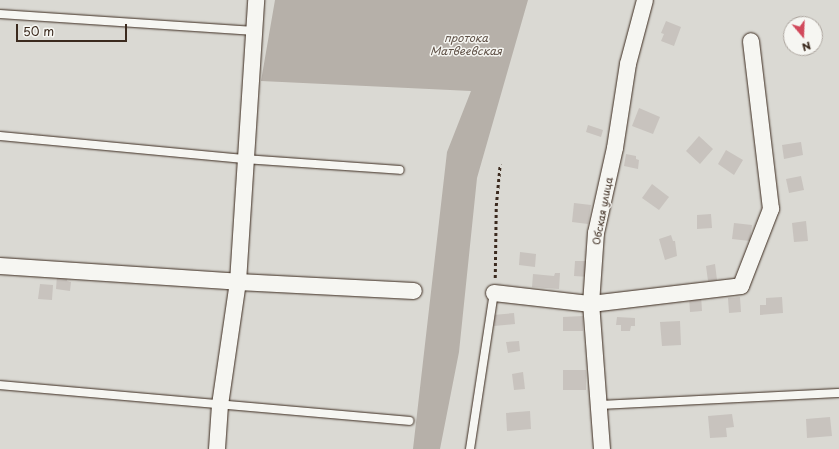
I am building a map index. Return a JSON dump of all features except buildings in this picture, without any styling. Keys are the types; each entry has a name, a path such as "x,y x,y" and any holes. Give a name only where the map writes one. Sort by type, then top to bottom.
{"street":[{"path":"217,449 220,404 238,282 244,159 256,0"},
{"name":"Обская улица","path":"602,449 591,304 596,233 615,148 628,64 645,0"},
{"path":"494,293 591,304 741,286 771,209 751,40"},
{"path":"0,266 238,282 414,291"}],"lane":[{"path":"0,14 254,31"},
{"path":"0,136 244,159 400,170"},
{"path":"470,449 494,293"},
{"path":"0,385 409,420"},
{"path":"599,405 839,393"}],"path":[{"path":"494,293 496,206 500,164"}],"shaded area":[{"path":"0,0 839,0 839,449 0,449"}],"water":[{"name":"протока Матвеевская","path":"275,0 528,0 477,178 459,352 440,449 413,449 447,152 471,91 261,81"}]}
